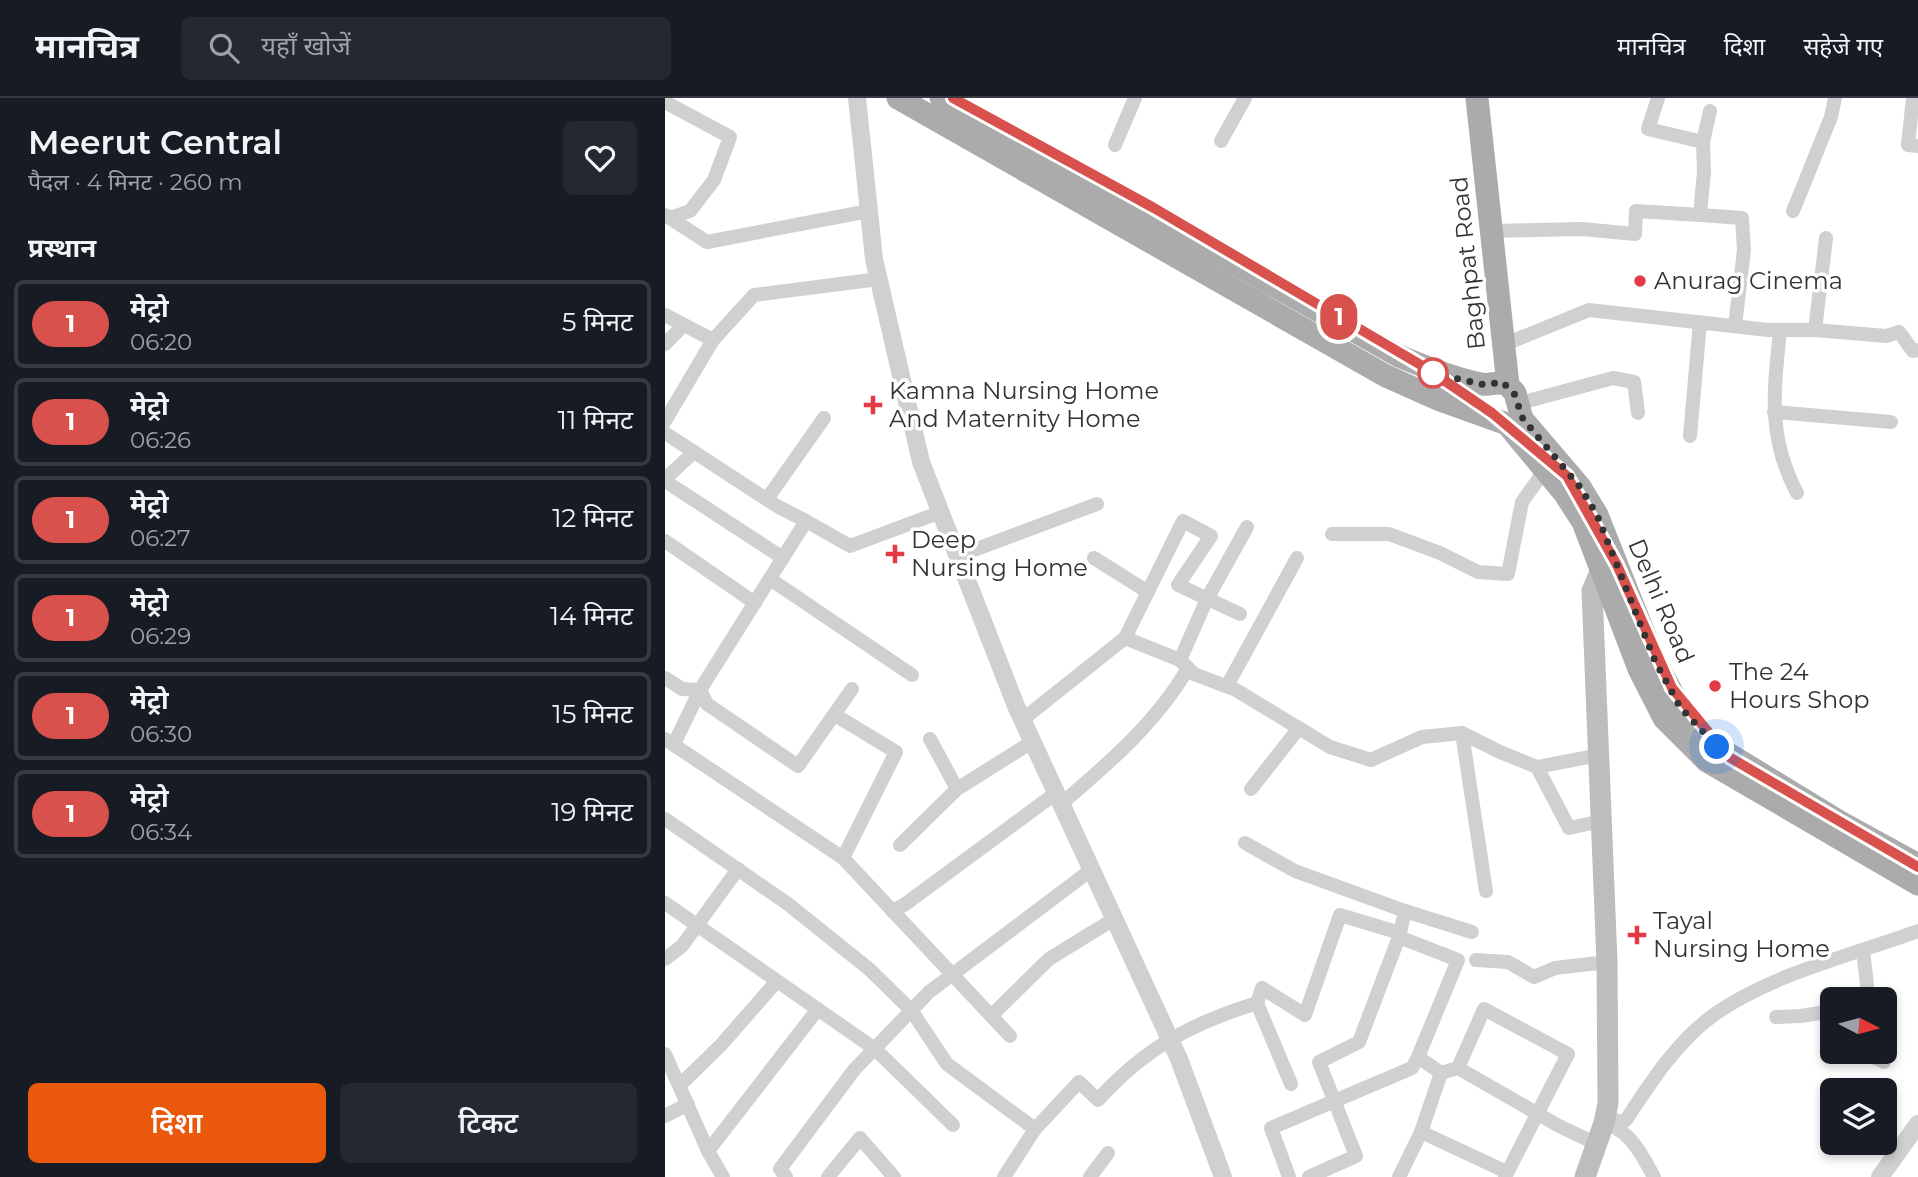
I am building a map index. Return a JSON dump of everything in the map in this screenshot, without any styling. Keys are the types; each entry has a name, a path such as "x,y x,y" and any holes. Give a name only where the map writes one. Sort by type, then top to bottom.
{"main road":[{"name":"Delhi Road","path":"898,98 995,141 1399,356 1508,398 1580,487 1597,515 1639,668 1664,718 1707,761 1918,884"},
{"name":"Delhi Road","path":"941,98 995,141 1386,376 1440,400 1507,424 1583,522 1609,564"},
{"name":"Baghpat Road","path":"1477,98 1508,398"},
{"path":"1477,412 1477,400 1508,398 1499,307"},
{"path":"1585,1177 1605,1120 1608,1103 1607,962 1592,591 1609,564"},
{"name":"Delhi Road","path":"1620,594 1680,707 1717,747 1840,822 1918,865"},
{"path":"1593,616 1620,594"}],"street":[{"path":"857,98 879,279 921,462 1022,720 1169,1038 1223,1177"},
{"path":"1115,145 1135,98"},
{"path":"1221,141 1245,98"},
{"path":"1658,98 1648,129 1703,142"},
{"path":"1793,211 1831,117 1835,98"},
{"path":"1913,98 1907,145 1918,146"},
{"path":"665,102 730,137 714,180 698,201 690,211 668,216"},
{"path":"1700,215 1704,172 1703,142 1710,111"},
{"path":"668,216 707,242 869,211"},
{"path":"1492,231 1582,229 1635,234 1636,211 1742,218 1744,250 1735,326"},
{"path":"1815,330 1826,238"},
{"path":"665,421 713,340 754,295 879,279"},
{"path":"1503,345 1589,310 1780,330 1886,336 1899,332 1913,351 1918,350"},
{"path":"665,315 713,340"},
{"path":"1690,436 1700,322"},
{"path":"665,344 678,331 680,323"},
{"path":"1780,330 1774,428 1787,473 1797,493"},
{"path":"1508,398 1613,378 1634,382 1638,413"},
{"path":"1775,412 1891,422"},
{"path":"768,499 824,418"},
{"path":"665,433 768,499 851,547 941,512"},
{"path":"694,452 667,475 783,558"},
{"path":"1332,534 1389,534 1440,553 1478,572 1508,574 1522,502 1545,470"},
{"path":"958,556 1097,504"},
{"path":"806,521 669,742 843,858 1010,1036"},
{"path":"1022,720 1125,638 1183,521 1211,536 1178,585 1240,614"},
{"path":"892,911 1112,761 1171,697 1207,599 1247,527"},
{"path":"665,541 755,603"},
{"path":"1094,558 1148,592"},
{"path":"1227,686 1297,558"},
{"path":"769,579 912,675"},
{"path":"1125,638 1184,664 1193,674 1227,686 1330,747 1371,760 1422,737 1462,733 1537,766 1599,755"},
{"path":"665,678 682,689 700,690"},
{"path":"700,690 706,704 798,766 852,690"},
{"path":"835,715 896,752 843,858"},
{"path":"1251,789 1299,728"},
{"path":"1462,733 1486,891"},
{"path":"930,739 957,789"},
{"path":"900,845 957,789 1032,742"},
{"path":"1537,766 1569,828 1602,821"},
{"path":"665,819 788,904 869,969 911,1010 947,1064 1035,1129"},
{"path":"1245,843 1295,871 1472,932"},
{"path":"665,959 682,946 738,869"},
{"path":"786,1177 780,1169 855,1070 911,1010 929,992 1091,870"},
{"path":"665,903 875,1049 953,1125"},
{"path":"1309,1177 1356,1156 1319,1062 1359,1042 1400,935 1405,911"},
{"path":"1289,1177 1271,1128 1412,1068 1458,960 1400,935 1340,915 1305,1015 1262,988 1257,1003 1291,1084"},
{"path":"991,1016 1049,959 1114,919"},
{"path":"1605,1120 1626,1120 1661,1066 1713,1015 1758,988 1918,931"},
{"path":"1863,950 1867,987"},
{"path":"1476,961 1508,962 1534,977 1555,968 1607,962"},
{"path":"680,1085 721,1045 777,981"},
{"path":"1005,1176 1035,1129 1079,1082 1098,1100 1111,1085 1169,1038 1219,1015 1257,1003"},
{"path":"708,1152 818,1009"},
{"path":"1421,1132 1506,1175 1568,1054 1484,1009 1458,1068"},
{"path":"1776,1017 1820,1013"},
{"path":"665,1054 717,1174"},
{"path":"1418,1057 1441,1073"},
{"path":"1441,1073 1458,1068 1597,1144"},
{"path":"1399,1177 1421,1132 1441,1073"},
{"path":"665,1116 688,1104"},
{"path":"1605,1120 1621,1129 1640,1152 1654,1177"},
{"path":"1880,1177 1918,1124"},
{"path":"828,1177 860,1138 894,1177"},
{"path":"1090,1177 1108,1153"}],"metro line":[{"name":"1","path":"953,98 1154,208 1426,368 1492,413 1567,476 1617,565 1672,688 1729,757 1918,867"}],"place":[{"name":"Anurag Cinema","path":"1640,281"},
{"name":"Kamna Nursing Home And Maternity Home","path":"873,405"},
{"name":"Deep Nursing Home","path":"895,554"},
{"name":"The 24 Hours Shop","path":"1715,686"},
{"name":"Tayal Nursing Home","path":"1637,935"}],"route":[{"path":"1433,373 1485,385 1502,382 1511,388 1523,419 1580,487 1597,515 1655,661 1680,707 1717,747"}]}
